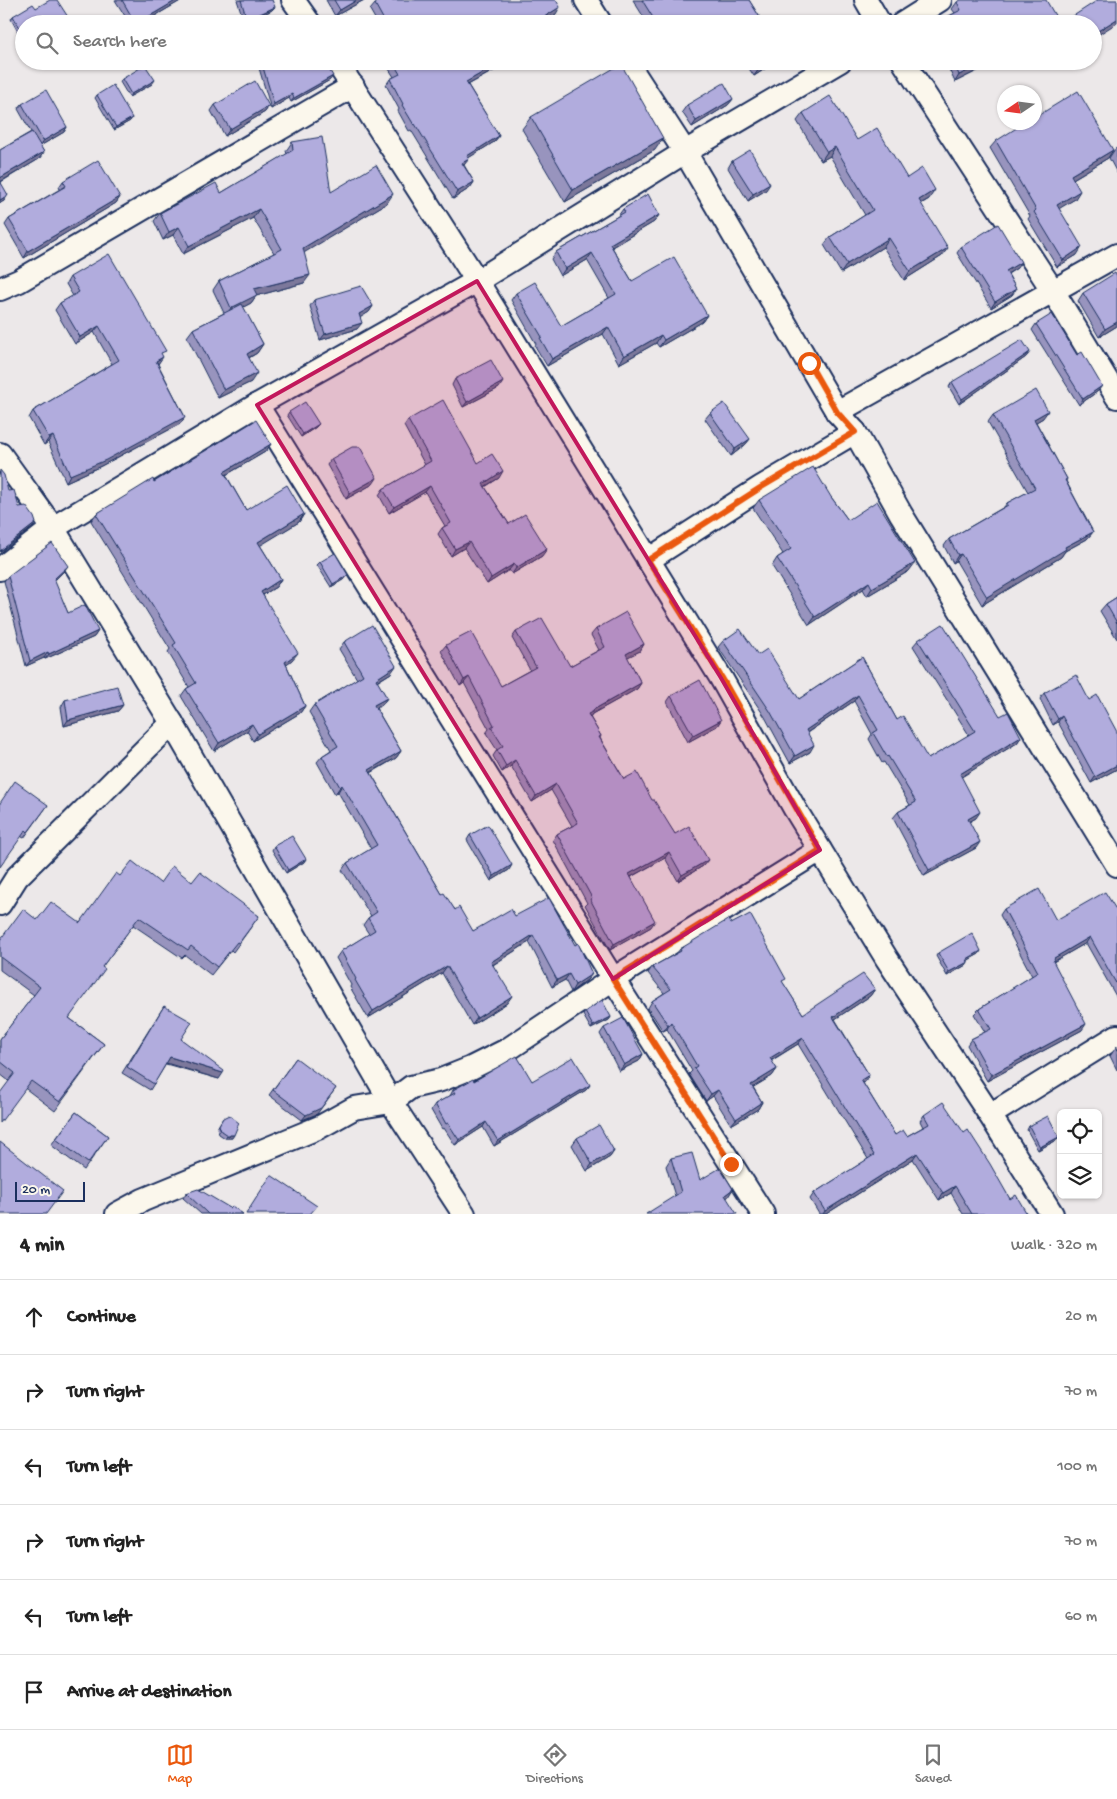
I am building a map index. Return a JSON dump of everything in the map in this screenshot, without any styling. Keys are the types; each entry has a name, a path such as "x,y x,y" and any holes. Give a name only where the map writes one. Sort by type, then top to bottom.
{"street":[{"path":"293,0 304,15"},
{"path":"586,0 596,15"},
{"path":"866,0 875,15"},
{"path":"916,15 940,0"},
{"path":"342,70 477,281 722,678 820,850 887,960 990,1115 1052,1214"},
{"path":"632,70 685,152 837,412 855,432 901,514 1117,865"},
{"path":"0,569 53,528 257,405 477,281 685,152 825,70"},
{"path":"909,70 1053,291 1117,397"},
{"path":"0,288 19,281 353,86"},
{"path":"837,412 1117,256"},
{"path":"257,405 613,979 763,1214"},
{"path":"648,560 760,488 855,432"},
{"path":"0,454 53,528 172,723 456,1211"},
{"path":"0,904 17,877 172,723"},
{"path":"118,1214 144,1200 320,1127 354,1108 391,1102 411,1088 471,1068 507,1050 613,979 820,850"},
{"path":"990,1115 1117,1036"}],"highlighted area":[{"path":"477,281 721,678 820,850 613,979 257,405"}],"building":[{"path":"50,0 57,0 67,15 15,15 15,19 13,16 33,4 36,8"},
{"path":"122,0 177,0 151,15 131,15"},
{"path":"241,0 272,0 275,7 258,15 246,15"},
{"path":"334,0 357,0 340,10"},
{"path":"381,0 556,0 560,7 547,15 381,15 375,4"},
{"path":"642,0 749,0 758,15 651,15"},
{"path":"961,0 1046,0 1055,15 951,15 961,10 957,2"},
{"path":"1098,0 1117,0 1117,19 1102,28 1102,15 1075,15"},
{"path":"137,70 148,70 155,80 131,94 122,79"},
{"path":"264,70 329,70 333,76 294,98 292,94 274,104"},
{"path":"398,70 487,70 466,82 499,136 467,156 469,159 462,163 474,182 457,192 402,105 390,79 400,74"},
{"path":"611,70 624,70 663,138 573,190 531,117"},
{"path":"957,70 969,70 959,75"},
{"path":"255,81 269,106 230,129 215,105"},
{"path":"724,83 733,99 696,121 687,105"},
{"path":"113,85 132,118 116,127 97,95"},
{"path":"46,90 67,127 43,141 22,104"},
{"path":"1078,91 1113,150 1071,175 1080,191 1057,205 1082,247 1063,260 1034,212 1036,210 996,141 1013,130 1042,130 1042,113"},
{"path":"830,96 857,140 877,128 907,178 922,168 935,190 919,200 948,248 910,271 889,238 847,264 830,237 873,210 835,147 827,152 803,113"},
{"path":"32,132 44,152 0,178 0,150"},
{"path":"322,137 331,192 376,165 393,194 303,248 310,275 254,289 257,295 231,308 219,281 282,249 259,209 189,246 179,227 169,232 160,213 216,183 221,193 293,150 292,142"},
{"path":"750,150 770,184 753,194 732,161"},
{"path":"98,160 120,197 28,251 9,219 66,186 63,181"},
{"path":"0,181 8,195 0,200"},
{"path":"648,194 659,215 610,244 632,281 674,257 707,315 664,340 661,335 624,356 608,327 552,359 540,338 542,337 516,293 535,282 561,326 616,294 592,253 565,269 556,252 625,212 623,209"},
{"path":"998,224 1021,262 1006,271 1016,289 995,302 961,247"},
{"path":"109,254 166,351 161,353 163,357 156,361 185,417 106,460 70,475 53,436 49,438 33,411 119,360 99,326 80,337 60,303 79,292 70,277"},
{"path":"1115,273 1117,276 1117,322 1105,329 1083,293"},
{"path":"361,286 373,306 359,314 362,323 325,334 314,300"},
{"path":"242,304 263,344 247,354 257,373 224,390 193,329"},
{"path":"1052,314 1077,355 1082,352 1102,386 1083,399 1036,324"},
{"path":"1022,340 1030,352 962,399 952,382"},
{"path":"491,360 503,382 467,402 455,379"},
{"path":"1036,390 1048,411 1034,419 1093,532 1065,547 1066,549 987,597 961,554 958,555 949,539 1035,488 993,415"},
{"path":"443,400 478,463 492,454 503,471 483,484 509,524 525,514 547,549 516,568 514,564 491,578 469,542 455,549 442,528 451,523 430,486 394,507 383,489 431,461 408,420"},
{"path":"305,402 319,424 303,434 289,412"},
{"path":"724,403 750,439 735,449 710,413"},
{"path":"256,420 271,444 224,472 246,510 287,485 304,514 258,542 281,579 261,592 298,653 285,662 305,706 258,734 252,724 219,743 186,689 196,683 173,645 176,643 96,514 153,479 154,482"},
{"path":"352,447 360,447 377,478 350,493 331,459"},
{"path":"813,467 831,497 848,520 877,501 915,563 872,588 869,582 815,617 777,558 791,549 759,500"},
{"path":"0,470 4,475 8,491 14,490 19,507 26,506 36,523 0,551"},
{"path":"52,543 68,566 54,579 68,613 85,605 98,631 30,661 8,576"},
{"path":"335,553 348,575 333,584 320,562"},
{"path":"1117,597 1117,623 1106,604"},
{"path":"626,612 644,644 626,654 641,683 588,714 601,736 599,737 624,779 637,772 652,800 654,800 675,834 689,826 708,860 682,875 669,852 629,874 655,921 614,944 590,899 592,898 557,834 578,823 556,784 536,796 515,760 506,766 497,750 503,746 491,727 494,725 469,677 464,680 446,645 471,632 501,686 536,667 516,632 542,618 570,666 605,647 596,629"},
{"path":"943,624 1000,716 1008,712 1021,737 960,774 980,812 968,819 980,842 929,870 898,812 916,802 873,733 878,730 858,695 806,730 814,745 795,756 770,711 723,641 740,629 758,655 767,649 799,699 862,657 897,720 903,716 928,759 975,731 918,640"},
{"path":"372,625 396,666 376,679 387,698 374,705 401,751 369,770 442,894 444,893 455,910 459,907 473,931 511,909 515,916 549,898 575,945 578,943 592,974 575,985 569,974 557,980 533,935 491,962 512,996 477,1018 447,966 373,1011 355,980 341,951 375,930 368,918 377,912 347,863 377,845 342,785 340,787 322,756 338,746 314,705 363,675 344,642"},
{"path":"1076,675 1089,700 1097,695 1117,732 1117,765 1095,777 1062,716 1058,719 1044,693"},
{"path":"700,680 721,720 693,735 671,696"},
{"path":"117,686 123,705 68,720 65,700"},
{"path":"15,781 48,805 28,832 26,830 0,867 0,803"},
{"path":"488,825 512,865 494,876 470,835"},
{"path":"292,836 306,859 288,870 274,846"},
{"path":"132,861 160,883 172,866 192,882 200,872 259,916 239,943 237,942 217,967 191,946 188,950 139,917 102,967 105,969 69,1018 104,1044 60,1102 31,1081 0,1123 0,1093 15,1073 0,1061 0,1039 40,987 0,957 0,940 23,909 37,920 51,902 80,923 116,873 120,876"},
{"path":"1039,889 1056,920 1105,892 1117,911 1117,985 1090,937 1054,958 1055,960 1053,961 1086,1024 991,1075 971,1039 991,1029 979,1009 1038,972 1004,909"},
{"path":"750,914 786,979 782,981 803,1014 863,974 875,989 833,1017 869,1075 861,1080 895,1135 903,1130 907,1136 929,1124 924,1115 943,1102 964,1133 968,1130 1010,1199 1016,1195 1027,1214 972,1214 955,1186 943,1193 917,1153 825,1211 814,1193 874,1155 803,1038 770,1058 777,1069 751,1085 762,1102 736,1119 718,1090 711,1094 694,1068 697,1066 671,1022 668,1025 652,1001 671,989 652,967 681,951 680,949 729,919 731,924"},
{"path":"972,933 981,951 967,959 968,962 949,972 938,953"},
{"path":"602,1000 611,1017 593,1026 585,1012"},
{"path":"164,1006 192,1022 181,1039 224,1071 223,1073 170,1057 154,1084 127,1067"},
{"path":"623,1018 643,1054 624,1065 604,1028"},
{"path":"517,1056 532,1081 573,1057 590,1085 498,1141 486,1122 459,1140 448,1123 446,1124 435,1104 455,1093 453,1090 473,1079 474,1081"},
{"path":"296,1058 336,1088 321,1108 306,1115 273,1090"},
{"path":"76,1112 108,1136 88,1163 56,1139"},
{"path":"229,1115 239,1123 234,1135 227,1135 221,1131 219,1125 223,1118"},
{"path":"1048,1116 1057,1133 1057,1138 1040,1147 1029,1126"},
{"path":"599,1125 614,1151 592,1164 577,1138"},
{"path":"0,1142 63,1191 46,1214 0,1214"},
{"path":"692,1153 700,1180 720,1168 733,1189 725,1195 737,1214 646,1214 681,1192 671,1158"},
{"path":"271,1175 317,1206 310,1214 246,1214"},
{"path":"198,1189 230,1208 232,1206 243,1214 208,1214 186,1193"}],"route":[{"path":"731,1164 613,979 820,850 722,678 648,560 760,488 855,432 837,412 809,363"}]}
